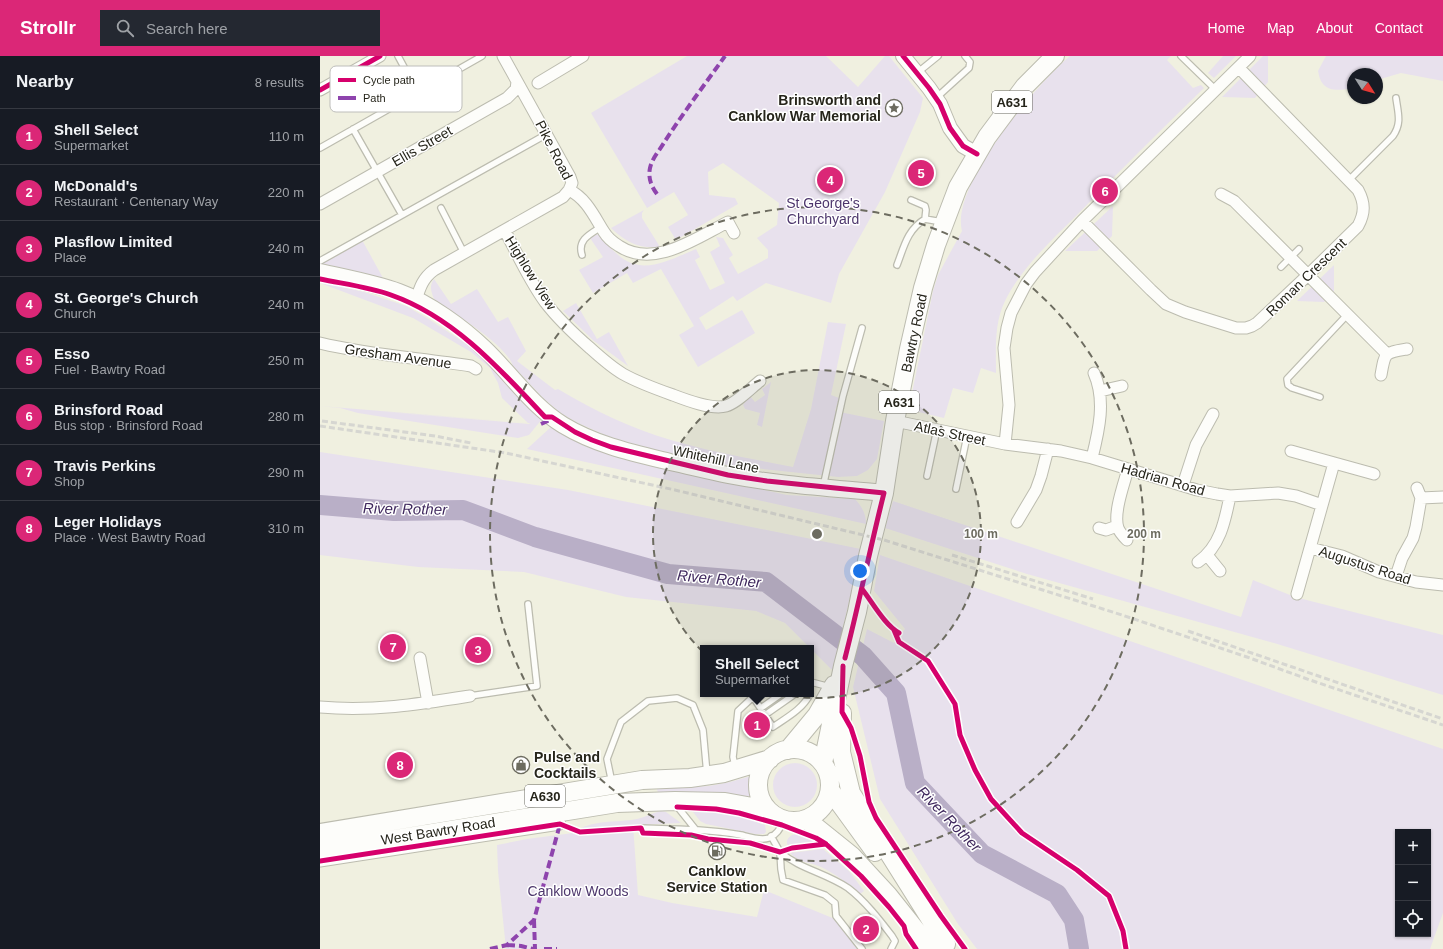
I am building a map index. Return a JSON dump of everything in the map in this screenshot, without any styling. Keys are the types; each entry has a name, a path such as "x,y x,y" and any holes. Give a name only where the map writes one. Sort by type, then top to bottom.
{"main road":[{"name":"Bawtry Road","path":"823,763 844,662 884,494 909,349 923,288 944,223 958,187 977,154 1014,100 1055,56"},
{"name":"Whitehill Lane","path":"320,272 399,292 440,314 484,348 552,418 592,440 632,453 728,475 767,481 884,494"},
{"name":"Bawtry Road","path":"788,750 817,715 818,684 844,662"},
{"path":"844,662 841,752 851,793 942,947"},
{"path":"784,820 794,822 806,820 813,816 823,808 827,802 830,790 829,774 823,763 810,753 801,750 788,750"},
{"name":"A630","path":"770,759 780,752 788,750"},
{"path":"768,810 761,800 758,786 760,774 770,759"},
{"name":"West Bawtry Road","path":"320,833 642,780 690,778 736,770 770,759"},
{"path":"830,790 942,947"},
{"name":"West Bawtry Road","path":"320,851 617,804 675,801 725,802 768,810"},
{"path":"560,824 578,821 617,804"},
{"name":"A630","path":"768,810 773,815 784,820"},
{"path":"806,820 852,856 888,895 942,947"}],"street":[{"path":"362,66 380,56"},
{"name":"Pike Road","path":"503,56 570,177 572,183 569,190 582,198 606,235 624,249 635,253 657,254 671,250 728,222 734,233"},
{"path":"538,83 583,56"},
{"path":"903,56 936,98 946,116 950,128 963,146 977,154"},
{"path":"1005,444 1009,404 1004,348 1011,313 1026,284 1035,272 1082,221 1250,56"},
{"name":"Roman Crescent","path":"1082,221 1166,304 1185,312 1236,328 1246,328 1257,323 1308,275 1358,226 1364,207 1362,198 1358,190 1349,180 1239,68"},
{"name":"Ellis Street","path":"320,204 507,98 516,89 517,82"},
{"path":"320,90 330,84"},
{"path":"416,300 420,285 426,276 434,270 563,197 569,190"},
{"path":"1221,194 1234,201 1387,354"},
{"name":"Highlow View","path":"505,231 536,288 573,333 609,364 637,382 679,398 707,406 720,407 727,406 734,402 760,381"},
{"name":"Gresham Avenue","path":"320,343 360,351 430,359 471,366 476,369"},
{"path":"1381,375 1384,359 1387,354 1390,352 1407,349"},
{"path":"1092,458 1099,431 1100,392 1094,373"},
{"path":"1100,392 1122,386"},
{"path":"1183,485 1196,445 1213,414"},
{"name":"Atlas Street","path":"896,421 1005,444"},
{"name":"Hadrian Road","path":"1005,444 1048,449 1092,458 1197,490 1230,496 1278,493 1296,496 1322,505"},
{"path":"1017,522 1036,490 1048,449"},
{"path":"1291,451 1374,474"},
{"path":"1297,594 1334,463"},
{"path":"1127,540 1121,534 1117,526 1117,517 1128,469"},
{"path":"1396,576 1402,558 1413,538 1416,527 1419,493 1443,496"},
{"path":"1198,562 1207,555 1222,530 1230,496"},
{"path":"1098,528 1106,530 1117,526"},
{"name":"Augustus Road","path":"1310,548 1342,556 1379,572 1416,582 1443,585"},
{"path":"1207,555 1220,572"},
{"path":"420,658 428,703"},
{"path":"320,707 344,709 386,708 470,696"},
{"name":"West Bawtry Road","path":"320,861 560,824"}],"lane":[{"path":"398,56 403,66"},
{"path":"462,68 482,56"},
{"path":"917,73 938,56"},
{"path":"936,98 969,68 970,62 965,56"},
{"path":"1181,56 1216,90"},
{"path":"1349,180 1393,136 1398,129 1399,123 1396,98"},
{"path":"320,148 384,112"},
{"path":"353,129 402,215"},
{"path":"320,262 547,134"},
{"path":"911,200 925,206 925,219"},
{"path":"441,208 464,253"},
{"path":"897,265 910,232 917,224 925,219 944,223"},
{"path":"582,255 580,250 585,238 601,227"},
{"path":"1281,267 1299,249"},
{"path":"1320,397 1292,388 1288,385 1287,379 1347,315"},
{"path":"823,487 843,396 862,328"},
{"path":"927,476 938,429"},
{"path":"956,489 967,436"},
{"path":"470,696 536,686 528,604"},
{"path":"736,770 733,757 738,711 753,697 773,727 792,713 807,700 808,697"},
{"path":"761,708 776,697"},
{"path":"765,715 791,697"},
{"path":"612,785 607,759 621,722 648,701 677,698 693,705 703,730 707,775"},
{"path":"675,801 677,807 696,830"},
{"path":"641,828 696,830 767,838 779,831 784,820"},
{"path":"771,836 780,852 783,880 825,895 835,903 836,916 862,949"},
{"path":"780,852 798,864 828,877 856,895 892,936 895,941 891,949"}],"green space":[{"name":"St George's Churchyard","path":"687,56 826,56 858,87 885,56 889,56 923,98 920,112 885,192 839,274 831,303 766,283 737,301 733,296 699,318 706,330 742,310 755,333 698,367 679,335 694,326 661,269 633,283 627,273 593,293 579,270 603,257 590,238 598,234 622,258 626,261 639,265 664,262 696,249 700,257 695,260 710,290 725,283 710,252 720,246 716,237 723,238 733,255 729,258 738,274 768,258 768,250 757,238 777,225 779,203 723,163 708,172 709,195 735,198 738,204 676,240 668,227 688,215 674,192 647,208 591,113"},
{"path":"1070,56 1171,56 1167,60 1193,88 1201,85 1204,88 1124,167 1028,266 1012,289 1001,309 996,336 996,373 981,368 973,393 953,388 944,418 910,410 913,388 933,291 938,275 962,231 962,212 969,189 982,163 999,137 1038,89"},
{"path":"1223,56 1236,56 1214,78 1208,73"},
{"path":"1263,56 1268,56 1268,82 1255,98 1222,97"},
{"path":"1326,56 1443,56 1443,81 1401,73 1383,78 1383,68 1347,68 1347,89 1336,90 1324,85 1320,79 1318,71"},
{"path":"1113,206 1112,236 1097,251 1065,251"},
{"path":"644,210 642,213 642,218 660,247 645,247 633,244 611,228"},
{"path":"361,238 383,278 320,263"},
{"path":"1334,265 1334,291 1324,302 1297,301"},
{"path":"434,279 451,304 477,289 498,322 508,317 526,351 517,361 555,390 558,389 613,418 656,436 717,452 793,467 811,409 828,322 846,324 831,395 839,398 835,411 884,421 877,459 868,470 857,476 838,477 707,463 616,440 562,414 544,399 513,366 501,348 434,299 431,284"},
{"path":"320,283 364,292 406,306 430,320 477,351 543,418 529,435 518,438 358,413 340,408 320,406 530,424 502,398 498,383 490,368 471,352 413,318"},
{"path":"576,303 597,339 609,332 628,366 594,341 563,311"},
{"path":"771,382 762,427 757,425 760,413 745,409 743,405 750,396 755,402 765,395 762,389"},
{"path":"552,426 574,438 626,459 787,495 855,499 863,510 866,524 527,449"},
{"path":"320,452 568,490 861,549 833,671 814,652 814,645 807,645 785,623 756,611 626,597 524,572 418,567 320,555"},
{"path":"893,501 1241,617 1253,580 1295,597 1443,635 1443,695 1274,643 1027,574 885,528"},
{"path":"880,555 1443,749 1443,913 1430,949 977,949 958,924 880,799 853,687 867,629 894,643 905,629 874,591"},
{"path":"795,763 807,767 813,773 817,785 813,797 807,803 795,807 783,803 777,797 773,785 777,773 783,767"},
{"path":"751,776 749,789 752,798 659,797 657,789 709,786"},
{"name":"Canklow Woods","path":"661,811 666,812 681,823 633,825 638,895 672,903 757,917 764,890 835,919 857,949 506,949 498,871 497,845 527,839 573,833 588,825 596,823 637,819"},
{"path":"693,812 719,812 749,819 765,825 766,832 764,834 755,834 706,824 700,821"},
{"path":"798,834 819,843 789,847 787,843 788,839 792,835"},
{"path":"823,849 849,871 864,891 860,894 832,873 821,867 801,861 790,853"}],"waterway":[{"name":"River Rother","path":"320,505 394,511 463,510 535,537 668,574 766,582 863,656 896,693 915,783 982,854 1057,894 1074,920 1079,949"}],"railway":[{"path":"322,421 435,436 471,443"},
{"path":"320,426 506,453 675,490 884,540 1122,615 1443,725"},
{"path":"952,555 1093,599"},
{"path":"1188,631 1443,719"}],"marked path":[{"path":"657,194 650,179 649,172 652,161 725,56"},
{"path":"541,424 550,420 552,417"},
{"path":"490,949 507,945 534,920 560,824"},
{"path":"534,920 535,949"},
{"path":"507,945 533,949"},
{"path":"544,949 557,949"}],"cycle path":[{"path":"362,66 380,56"},
{"path":"903,56 940,104 950,128 963,146 977,154"},
{"path":"320,90 330,84"},
{"path":"320,279 383,292 414,305 435,317 456,331 494,364 545,417 552,417 575,432 592,440 611,447 728,475 767,481 884,493 845,658"},
{"path":"862,589 888,624 899,633"},
{"path":"894,630 899,642 928,661 955,704 960,735 975,770 991,799 1022,833 1077,870 1109,896 1123,931 1126,949"},
{"path":"843,666 842,712 851,728 860,756 869,802 876,818 941,916 965,949"},
{"path":"677,807 716,809 739,813 782,825 816,838 826,844 861,876 889,907 904,926 906,934 916,949"},
{"path":"320,861 560,824 580,832 641,828 643,833 691,835 708,839 750,843 780,852 792,848 826,844"}],"place":[{"name":"Brinsworth and Canklow War Memorial","path":"894,108"},
{"name":"Esso","path":"921,173"},
{"name":"St. George's Church","path":"830,180"},
{"name":"Brinsford Road","path":"1105,191"},
{"name":"Travis Perkins","path":"393,647"},
{"name":"Plasflow Limited","path":"478,650"},
{"name":"Shell Select","path":"757,725"},
{"name":"Leger Holidays","path":"400,765"},
{"name":"Pulse and Cocktails","path":"521,765"},
{"name":"Canklow Service Station","path":"717,851"},
{"name":"McDonald's","path":"866,929"}]}
